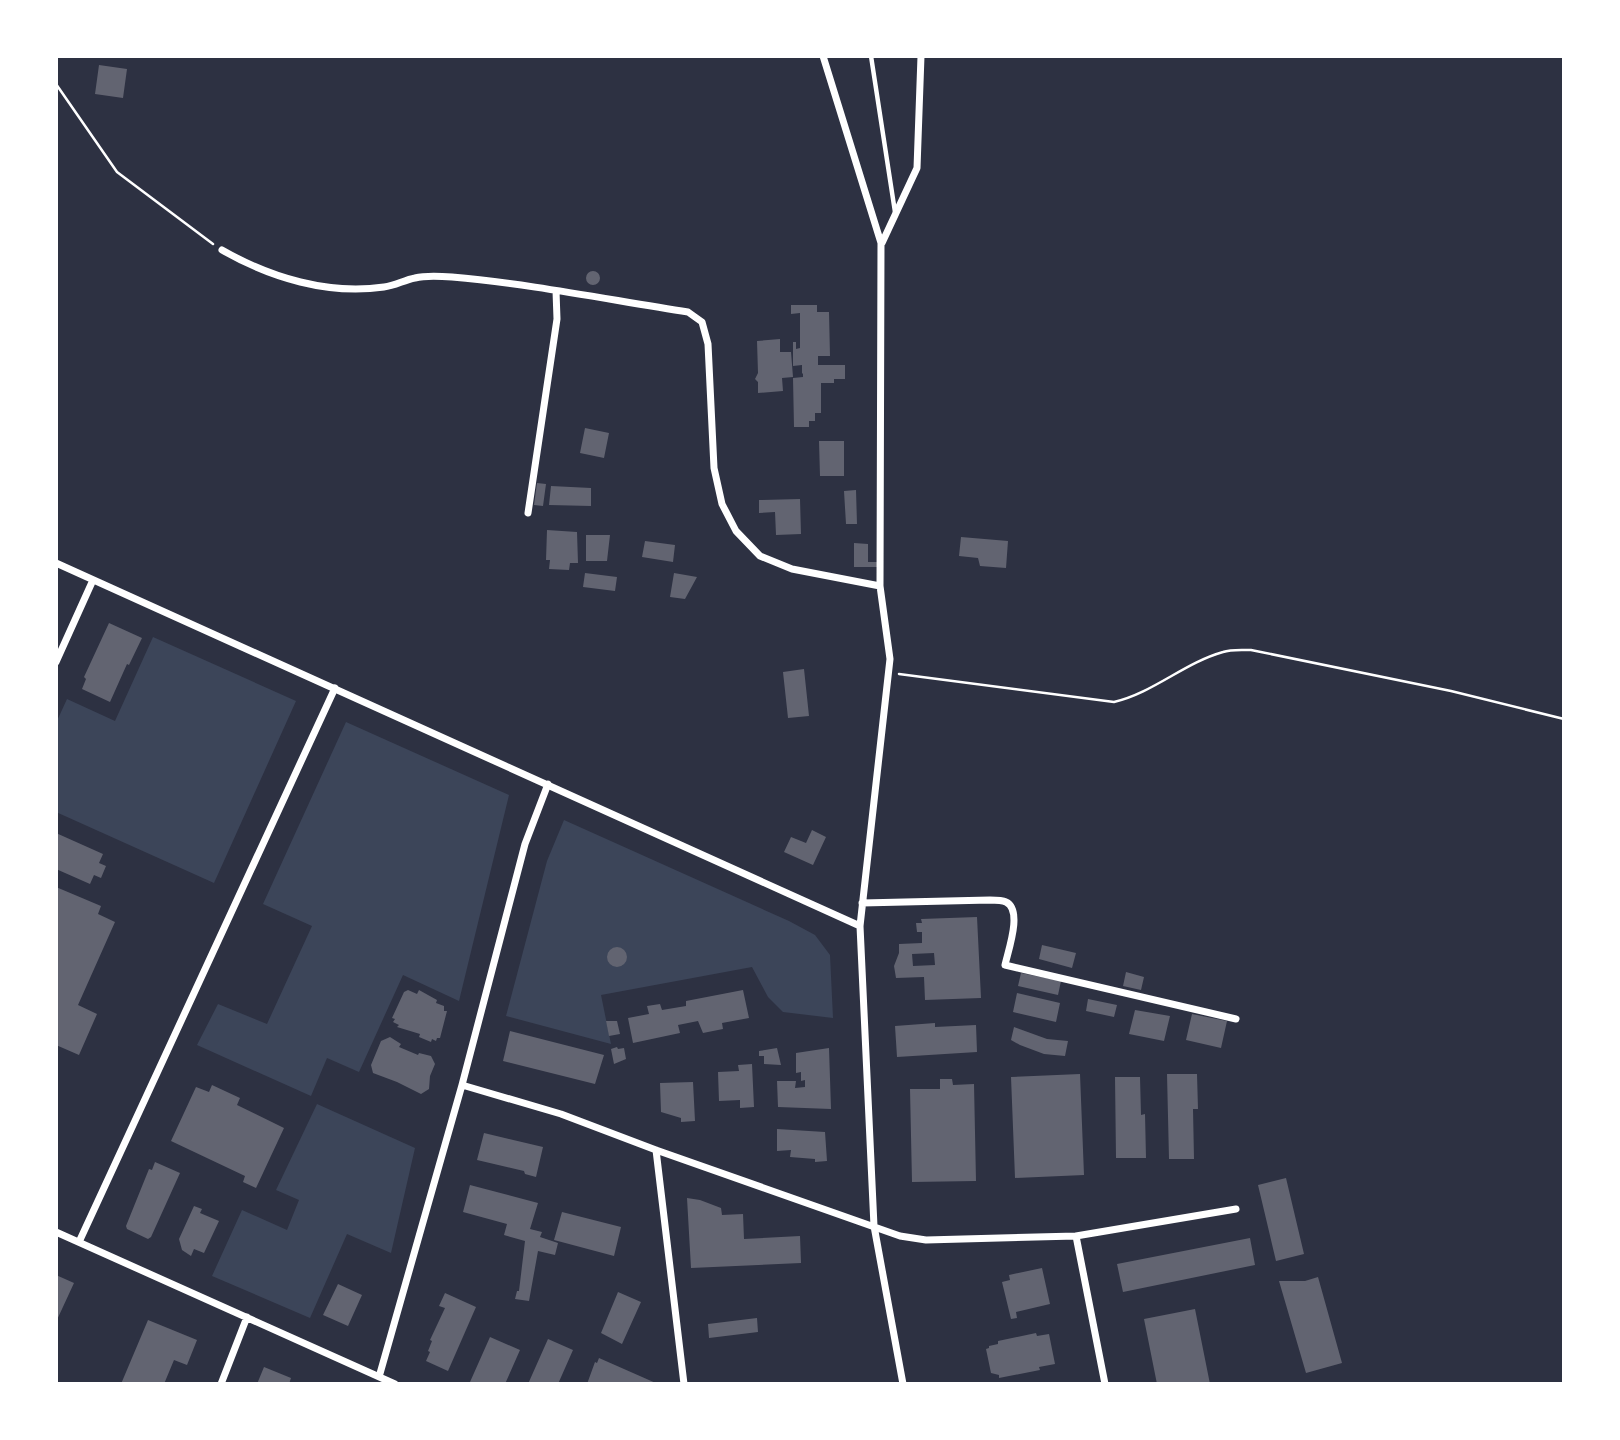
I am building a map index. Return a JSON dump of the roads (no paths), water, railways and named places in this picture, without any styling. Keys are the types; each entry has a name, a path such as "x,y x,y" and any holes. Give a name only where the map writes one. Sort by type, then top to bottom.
{"street":[{"path":"823,56 881,243 880,586 890,659 860,926 874,1226 903,1384"},
{"path":"881,243 916,167 921,56"},
{"path":"222,250 247,264 299,282 347,291 388,287 417,277 449,276 688,313 702,322 708,344 715,468 722,504 736,531 760,556 792,569 880,586"},
{"path":"528,513 557,319 556,291"},
{"path":"56,563 860,926"},
{"path":"56,662 93,580"},
{"path":"79,1242 335,688"},
{"path":"379,1377 462,1085 525,844 548,784"},
{"path":"862,903 989,900 1007,902 1013,908 1015,920 1005,965 1236,1019"},
{"path":"462,1085 561,1114 900,1236 926,1240 1076,1236 1236,1209"},
{"path":"656,1150 684,1384"},
{"path":"56,1232 394,1384"},
{"path":"1076,1236 1105,1384"},
{"path":"221,1384 247,1317"}],"lane":[{"path":"871,56 895,213"}]}
